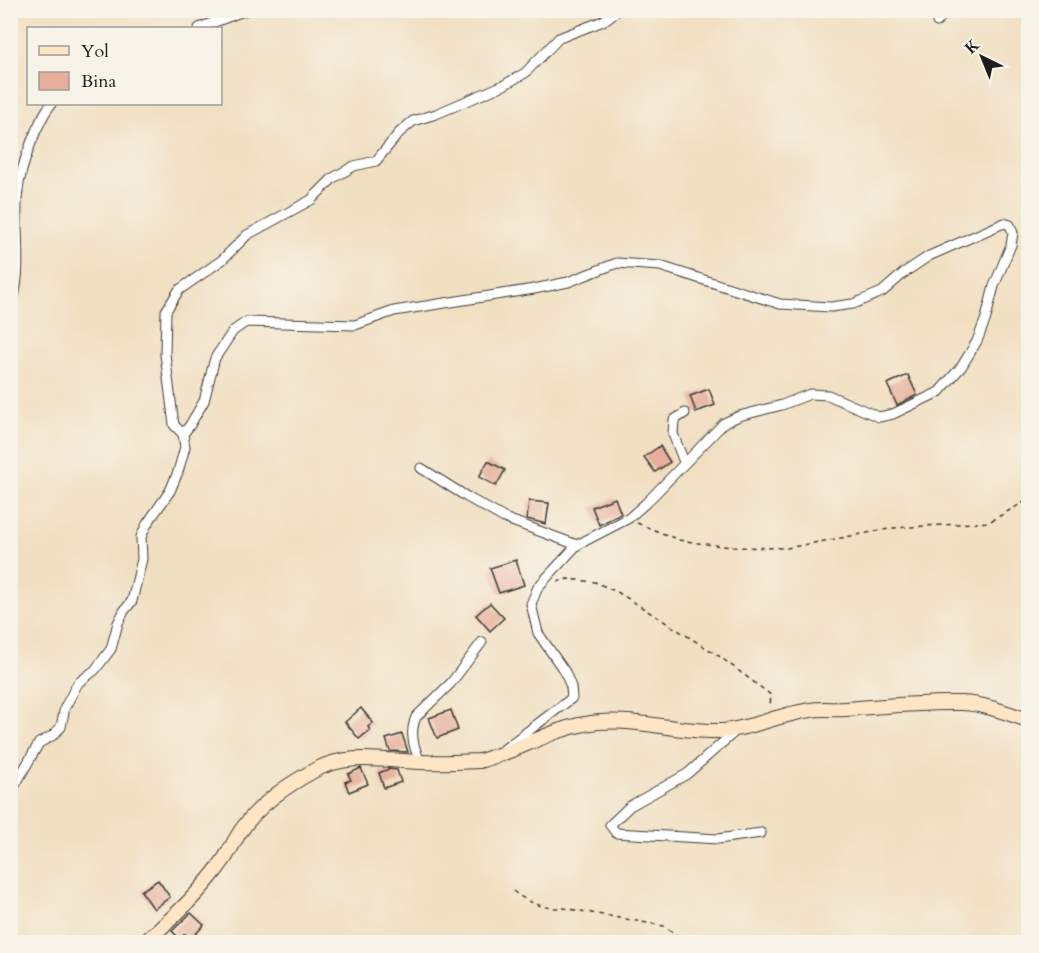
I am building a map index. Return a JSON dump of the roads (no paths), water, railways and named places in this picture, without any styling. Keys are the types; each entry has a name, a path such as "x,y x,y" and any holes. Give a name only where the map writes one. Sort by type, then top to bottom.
{"street":[{"path":"202,27 246,10"},
{"path":"10,794 39,743 52,736 61,727 65,707 78,682 95,670 111,649 118,622 132,601 142,559 141,537 147,524 170,491 178,472 185,447 183,434 174,425 165,354 166,311 179,290 222,260 247,235 311,200 333,178 354,166 376,161 399,133 413,121 504,86 525,73 559,38 603,21 618,10"},
{"path":"937,21 946,10"},
{"path":"10,309 17,283 18,189 33,138 50,105"},
{"path":"183,434 204,401 215,358 232,331 246,322 355,325 394,311 568,282 617,264 660,266 780,304 831,307 854,304 882,292 905,272 929,256 1004,223 1010,225 1013,233 1011,245 994,286 986,318 977,341 962,366 939,392 893,414 879,417 828,395 810,394 782,405 740,416 724,423 629,518 577,545 538,587 531,604 538,633 565,672 571,687 572,698 496,756"},
{"path":"684,462 673,434 674,420 685,413"},
{"path":"421,468 467,498 504,518 577,545"},
{"path":"420,762 412,736 416,717 452,683 482,642"},
{"path":"145,942 179,911 208,879 259,809 281,790 315,769 340,760 359,758 420,762 482,761 514,751 561,729 600,721 699,731 738,729 814,709 844,710 963,703 988,707 1029,720"},
{"path":"738,729 687,774 630,806 610,825 616,833 718,839 761,833"}]}
